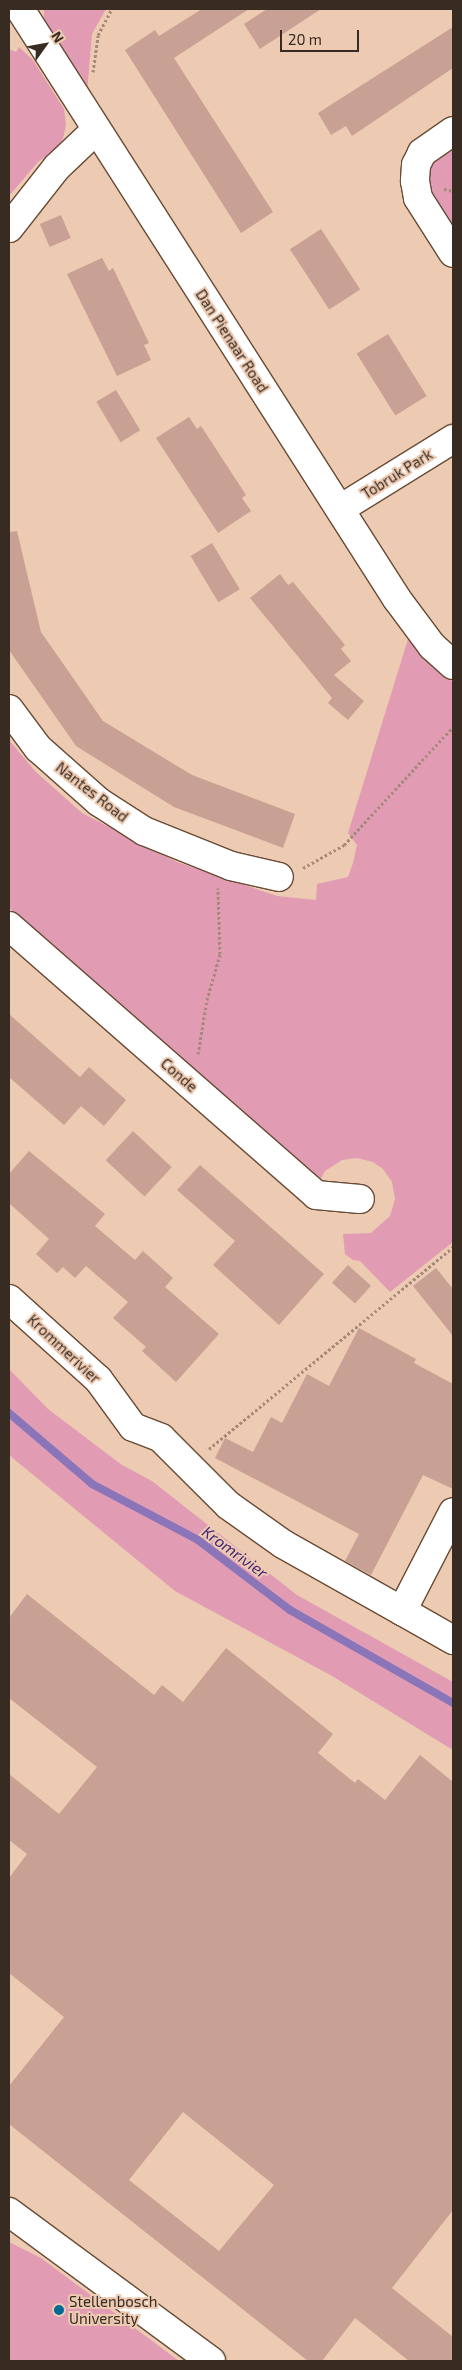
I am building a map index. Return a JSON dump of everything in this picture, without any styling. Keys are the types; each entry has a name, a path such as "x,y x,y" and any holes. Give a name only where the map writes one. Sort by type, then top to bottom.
{"street":[{"name":"Dan Pienaar Road","path":"20,9 397,599 432,646 453,665"},
{"path":"9,228 57,167 96,130"},
{"path":"453,132 422,154 416,165 415,180 418,198 453,253"},
{"name":"Tobruk Park","path":"340,509 453,439"},
{"name":"Nantes Road","path":"9,709 38,748 100,802 144,831 216,860 279,877"},
{"name":"Conde","path":"9,926 316,1195 360,1199"},
{"name":"Krommerivier","path":"9,1299 98,1379 133,1426 161,1438 189,1466"},
{"path":"189,1466 228,1506 282,1544 453,1640"},
{"path":"402,1611 453,1512"},
{"path":"9,2212 211,2361"}],"path":[{"path":"93,80 98,35 112,9"},
{"path":"279,877 297,871 344,844 453,727"},
{"path":"186,1081 196,1064 207,1000 220,954 216,860"},
{"path":"189,1466 453,1247"}],"shaded area":[{"path":"44,9 106,9 92,34 87,93 44,21"},
{"path":"19,47 33,60 64,109 66,125 63,139 55,150 38,162 9,196 9,49 16,52"},
{"path":"453,145 453,233 428,193 427,172 438,155"},
{"path":"408,639 429,663 453,682 453,1242 390,1292 360,1261 353,1260 345,1254 343,1234 371,1233 390,1216 395,1199 392,1182 383,1169 373,1162 357,1158 342,1160 325,1171 319,1182 9,908 9,740 35,771 82,813 177,862 277,896 316,900 317,884 348,877 353,863 357,845 348,833"},
{"path":"9,1369 48,1409 122,1465 152,1481 297,1595 453,1682 453,1750 332,1676 175,1591 9,1455"},
{"name":"Stellenbosch University","path":"9,2242 41,2258 179,2361 9,2361"}],"building":[{"path":"202,9 249,9 174,58 273,212 241,233 125,50 155,30 159,36"},
{"path":"267,9 321,9 260,49 244,24"},
{"path":"453,27 453,68 352,136 346,126 331,135 318,113"},
{"path":"61,215 71,238 50,247 40,224"},
{"path":"321,229 360,289 329,310 290,249"},
{"path":"102,258 109,271 113,268 149,343 144,345 151,360 117,376 67,274"},
{"path":"388,334 427,396 395,416 357,354"},
{"path":"116,390 140,430 120,442 96,402"},
{"path":"189,417 197,429 201,426 246,495 242,498 251,511 218,533 156,438"},
{"path":"17,531 41,632 103,721 192,775 295,814 283,848 174,807 76,746 9,650 9,532"},
{"path":"212,543 240,589 218,602 191,556"},
{"path":"280,574 288,585 293,582 345,645 341,649 351,661 334,675 364,701 348,720 328,703 332,698 250,598"},
{"path":"9,1014 80,1077 89,1067 126,1100 104,1126 81,1106 64,1125 9,1077"},
{"path":"133,1131 172,1167 144,1196 106,1160"},
{"path":"29,1151 105,1214 95,1226 135,1260 143,1251 173,1278 165,1287 219,1334 176,1382 142,1351 146,1347 113,1318 128,1302 86,1266 75,1278 63,1267 57,1273 36,1254 49,1239 9,1203 9,1174"},
{"path":"200,1165 324,1274 279,1325 213,1265 235,1241 177,1190"},
{"path":"348,1265 371,1286 355,1304 332,1283"},
{"path":"436,1268 453,1289 453,1336 413,1286"},
{"path":"359,1328 416,1359 414,1363 453,1384 453,1489 423,1475 371,1575 345,1561 359,1534 215,1458 225,1438 253,1452 271,1417 282,1423 307,1374 329,1386"},
{"path":"27,1594 154,1695 162,1685 183,1702 226,1648 333,1734 318,1753 355,1783 358,1779 385,1800 420,1755 453,1782 453,2210 392,2288 453,2337 453,2361 409,2361 355,2318 322,2361 308,2361 9,2124 9,2086 64,2017 9,1973 9,1878 27,1854 9,1840 9,1774 59,1814 97,1767 9,1698 9,1618","holes":["183,2112 274,2185 219,2251 129,2180"]}],"waterway":[{"name":"Kromrivier","path":"9,1413 92,1484 198,1540 290,1610 453,1703"}],"place":[{"name":"Stellenbosch University","path":"59,2310"}]}
